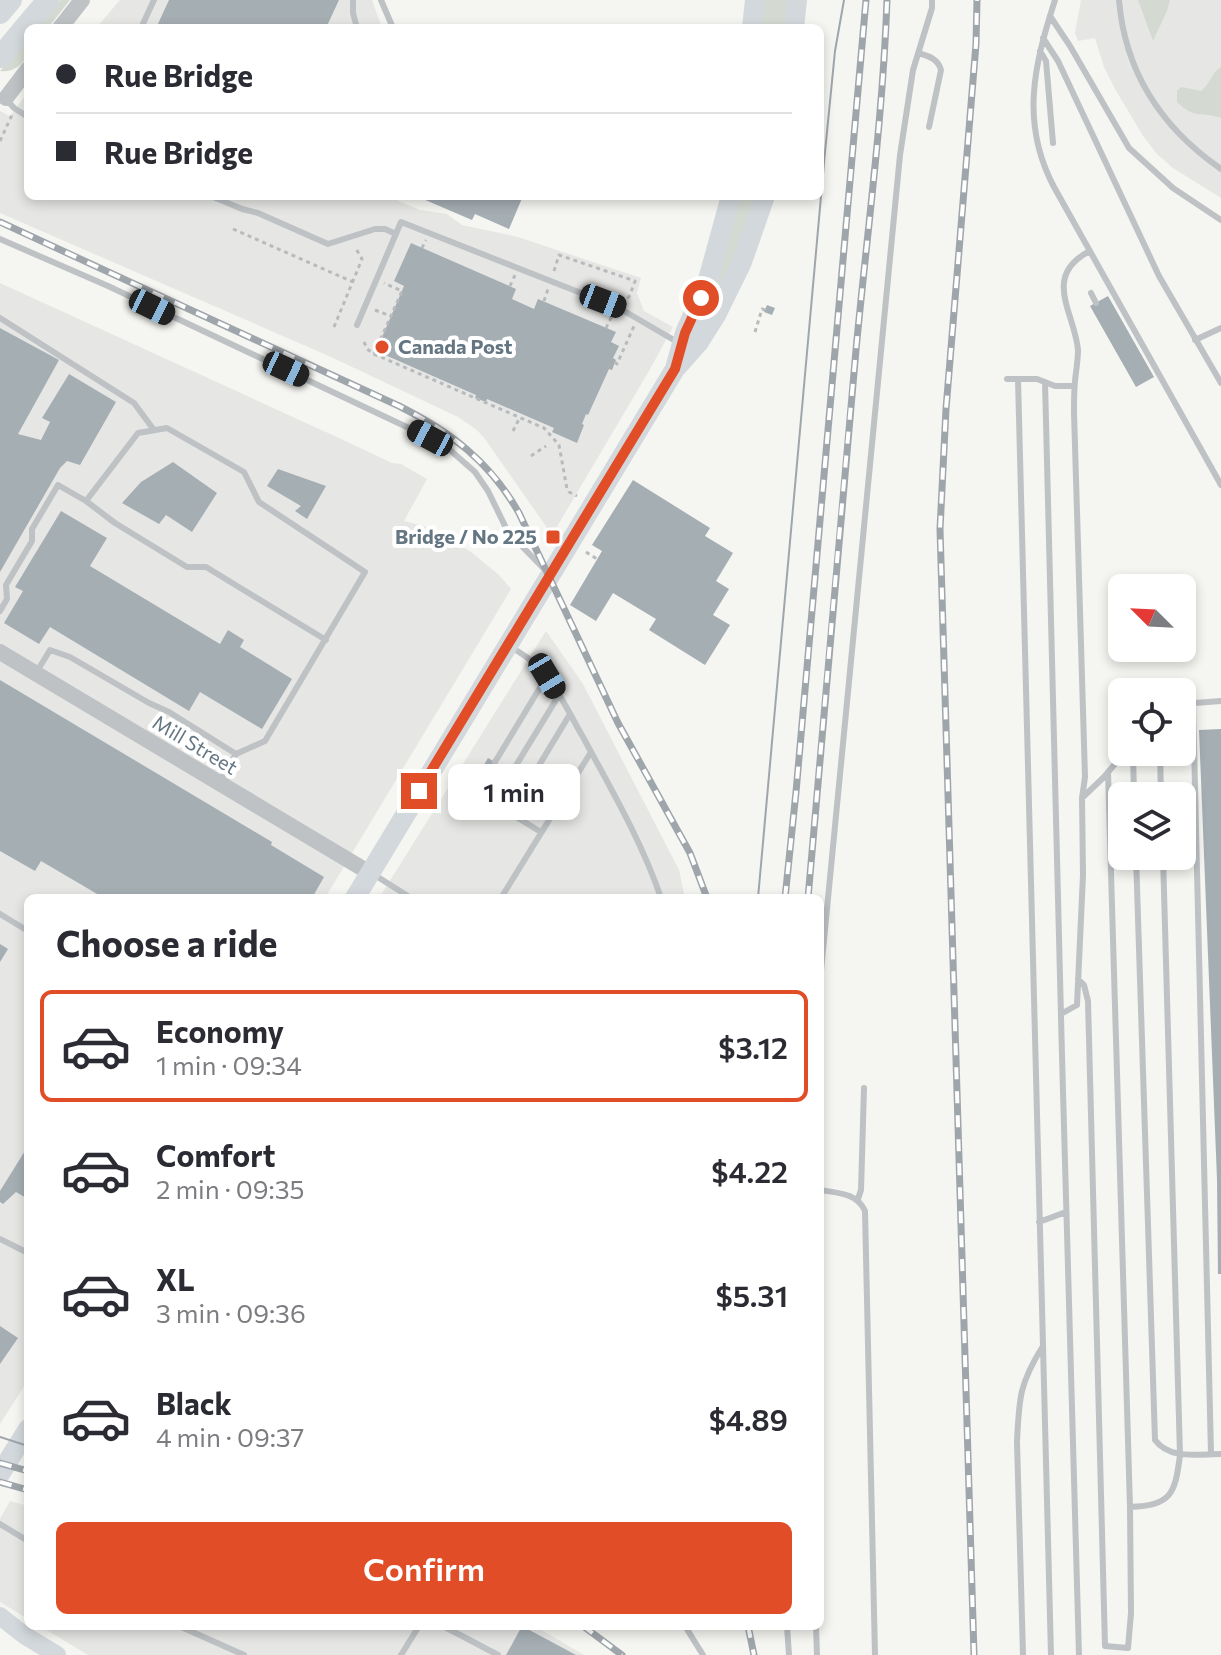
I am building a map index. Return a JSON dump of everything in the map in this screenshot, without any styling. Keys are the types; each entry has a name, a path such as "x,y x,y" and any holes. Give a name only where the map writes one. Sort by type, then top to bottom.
{"highway":[{"path":"0,13 11,0"},
{"path":"28,24 48,0"},
{"path":"0,57 24,28"}],"main road":[{"path":"752,24 755,0"},
{"path":"794,24 797,0"},
{"path":"357,894 687,348 730,200"},
{"path":"687,348 705,334 734,278 764,200"},
{"path":"0,1474 24,1435"},
{"path":"0,1616 57,1655"},
{"path":"0,1625 24,1635"}],"street":[{"path":"63,24 82,0"},
{"path":"5,98 24,74"},
{"name":"Mill Street","path":"0,652 370,873"}],"lane":[{"path":"143,24 154,0"},
{"path":"353,0 356,24"},
{"path":"381,0 391,24"},
{"path":"824,940 900,155 909,93 932,0"},
{"path":"1055,0 1043,38 1034,84 1033,114 1047,175 1221,485"},
{"path":"1119,0 1130,54 1151,100 1180,135 1221,169"},
{"path":"1050,16 1129,148 1173,188 1221,220"},
{"path":"1043,38 1064,73 1159,276 1221,383"},
{"path":"1040,51 1046,61 1053,143"},
{"path":"918,53 933,58 941,70 929,127"},
{"path":"5,98 24,114"},
{"path":"221,200 258,213 323,243 329,244 378,228 396,234"},
{"path":"357,325 401,222 619,308 687,348"},
{"path":"0,239 108,286 450,450 484,483 508,532 550,576"},
{"path":"1061,1014 1077,1005 1085,777 1074,386 1078,359 1062,287 1076,260 1090,251"},
{"path":"1091,293 1096,303"},
{"path":"0,318 134,403 154,430"},
{"path":"1195,340 1221,328"},
{"path":"1007,379 1037,379 1055,386 1074,386"},
{"path":"1018,379 1051,1655"},
{"path":"1045,382 1079,1655"},
{"path":"86,501 138,433 167,428 244,472 259,502 365,572 265,741 236,754 219,782"},
{"path":"0,611 7,599 6,585 32,541 32,529 58,485 187,567 206,567 326,640"},
{"path":"508,645 547,676 559,695 645,858 659,894"},
{"path":"36,673 50,650 70,657 169,712 236,754"},
{"path":"495,762 547,676"},
{"path":"512,772 559,695"},
{"path":"1196,703 1221,701"},
{"path":"529,782 570,714"},
{"path":"503,894 591,752"},
{"path":"1082,798 1113,766"},
{"path":"1195,766 1211,1454"},
{"path":"1078,979 1084,985 1088,1001 1105,1646 1128,1648 1131,1613 1130,1507 1108,772"},
{"path":"486,777 477,793 541,832"},
{"path":"494,803 503,787"},
{"path":"511,814 520,798"},
{"path":"1136,870 1155,1440 1157,1445 1180,1455 1221,1454"},
{"path":"1130,1507 1147,1506 1172,1492 1177,1481 1180,1455 1163,870"},
{"path":"370,873 404,894"},
{"path":"0,914 24,929"},
{"path":"858,1199 861,1190 864,1088"},
{"path":"824,1191 858,1199 865,1211 875,1655"},
{"path":"1039,1222 1066,1212"},
{"path":"0,1239 24,1251"},
{"path":"1023,1655 1018,1410 1025,1378 1043,1346"},
{"path":"0,1524 24,1539"},
{"path":"188,1630 244,1655"},
{"path":"401,1655 417,1630"},
{"path":"451,1630 498,1655"},
{"path":"687,1630 703,1655"},
{"path":"787,1630 789,1655"},
{"path":"816,1630 817,1655"}],"path":[{"path":"0,141 5,98"},
{"path":"233,229 353,282"},
{"path":"334,327 362,259 356,247 340,241"},
{"path":"544,301 559,255 635,281 630,295 611,317 606,328"},
{"path":"374,354 402,291"},
{"path":"337,301 343,304"},
{"path":"755,332 762,309 765,310"},
{"path":"615,362 617,364 634,325"},
{"path":"364,342 374,354 544,428 556,440 561,452 568,491 577,496"},
{"path":"513,431 520,417"},
{"path":"556,440 563,437"},
{"path":"531,456 546,446"},
{"path":"586,552 597,559"}],"shaded area":[{"path":"60,0 70,0 51,24 40,24"},
{"path":"120,0 372,0 381,24 99,24"},
{"path":"763,0 789,0 786,24 760,24"},
{"path":"1081,0 1221,0 1221,198 1173,168 1143,136 1104,67 1095,38 1078,41 1075,33"},
{"path":"1138,0 1170,0 1153,41"},
{"path":"24,43 24,61 13,69 0,71"},
{"path":"1221,67 1221,118 1194,113 1177,102 1177,90 1182,87 1201,91"},
{"path":"24,97 24,200 396,200 420,210 447,214 462,225 518,237 641,278 637,293 644,311 673,327 552,535 485,439 458,417 331,357 0,213 0,111 10,116"},
{"path":"738,200 755,200 727,274 702,325 699,323"},
{"path":"0,283 392,463 401,464 427,479 404,521 434,529 471,552 511,589 327,894 24,894 24,1386 0,1424"},
{"path":"546,631 583,684 679,870 684,894 382,894"},
{"path":"10,1501 24,1505 24,1617 0,1602 0,1519"},
{"path":"47,1630 542,1630 584,1655 88,1655"}],"building":[{"path":"169,0 339,0 328,24 158,24"},
{"path":"425,200 521,200 509,229 475,214 472,220"},
{"path":"411,243 516,289 512,299 534,309 538,299 616,332 611,342 619,346 613,358 616,360 586,414 577,443 552,432 554,428 487,399 486,402 475,398 476,395 376,351 404,286 394,281"},
{"path":"1108,296 1154,377 1136,387 1090,306"},
{"path":"767,305 775,308 772,315 764,312"},
{"path":"0,328 59,360 18,434 41,440 50,422 42,418 69,374 116,402 80,465 67,461 60,468 0,572"},
{"path":"173,462 217,493 192,532 166,515 159,524 122,503 141,482"},
{"path":"278,469 326,486 307,519 295,511 301,506 267,486"},
{"path":"633,480 710,528 705,536 733,553 716,581 729,589 713,615 730,625 705,665 649,630 656,619 613,593 596,621 570,605 602,551 592,545"},
{"path":"61,511 107,538 90,566 220,644 228,630 244,640 240,647 292,679 262,729 200,692 189,711 50,627 39,644 4,623 23,591 15,587"},
{"path":"0,680 272,842 271,845 324,877 314,894 97,894 41,861 35,871 0,851"},
{"path":"1221,729 1221,1274 1218,1274 1199,730"},
{"path":"488,758 536,787 527,802 479,773"},
{"path":"0,944 8,949 0,962"},
{"path":"24,1152 24,1197 16,1192 3,1204 0,1202 0,1191"},
{"path":"0,1326 18,1338 0,1364"},
{"path":"520,1630 529,1630 576,1655 506,1655"}],"tram line":[{"path":"824,163 835,51 844,0"},
{"path":"758,894 821,200"},
{"path":"0,1437 24,1445"}],"railway":[{"path":"785,894 866,0"},
{"path":"808,894 878,131 887,0"},
{"path":"974,1655 940,529 977,0"},
{"path":"0,222 399,406 468,450 495,478 519,513 618,723 690,853 705,894"},
{"path":"0,1463 24,1470"},
{"path":"0,1482 24,1489"},
{"path":"588,1630 622,1655"},
{"path":"749,1630 754,1655"}],"place":[{"name":"Canada Post","path":"382,347"},
{"name":"Bridge / No 225","path":"553,537"}],"route":[{"path":"419,791 675,369 685,333 701,298"}]}
